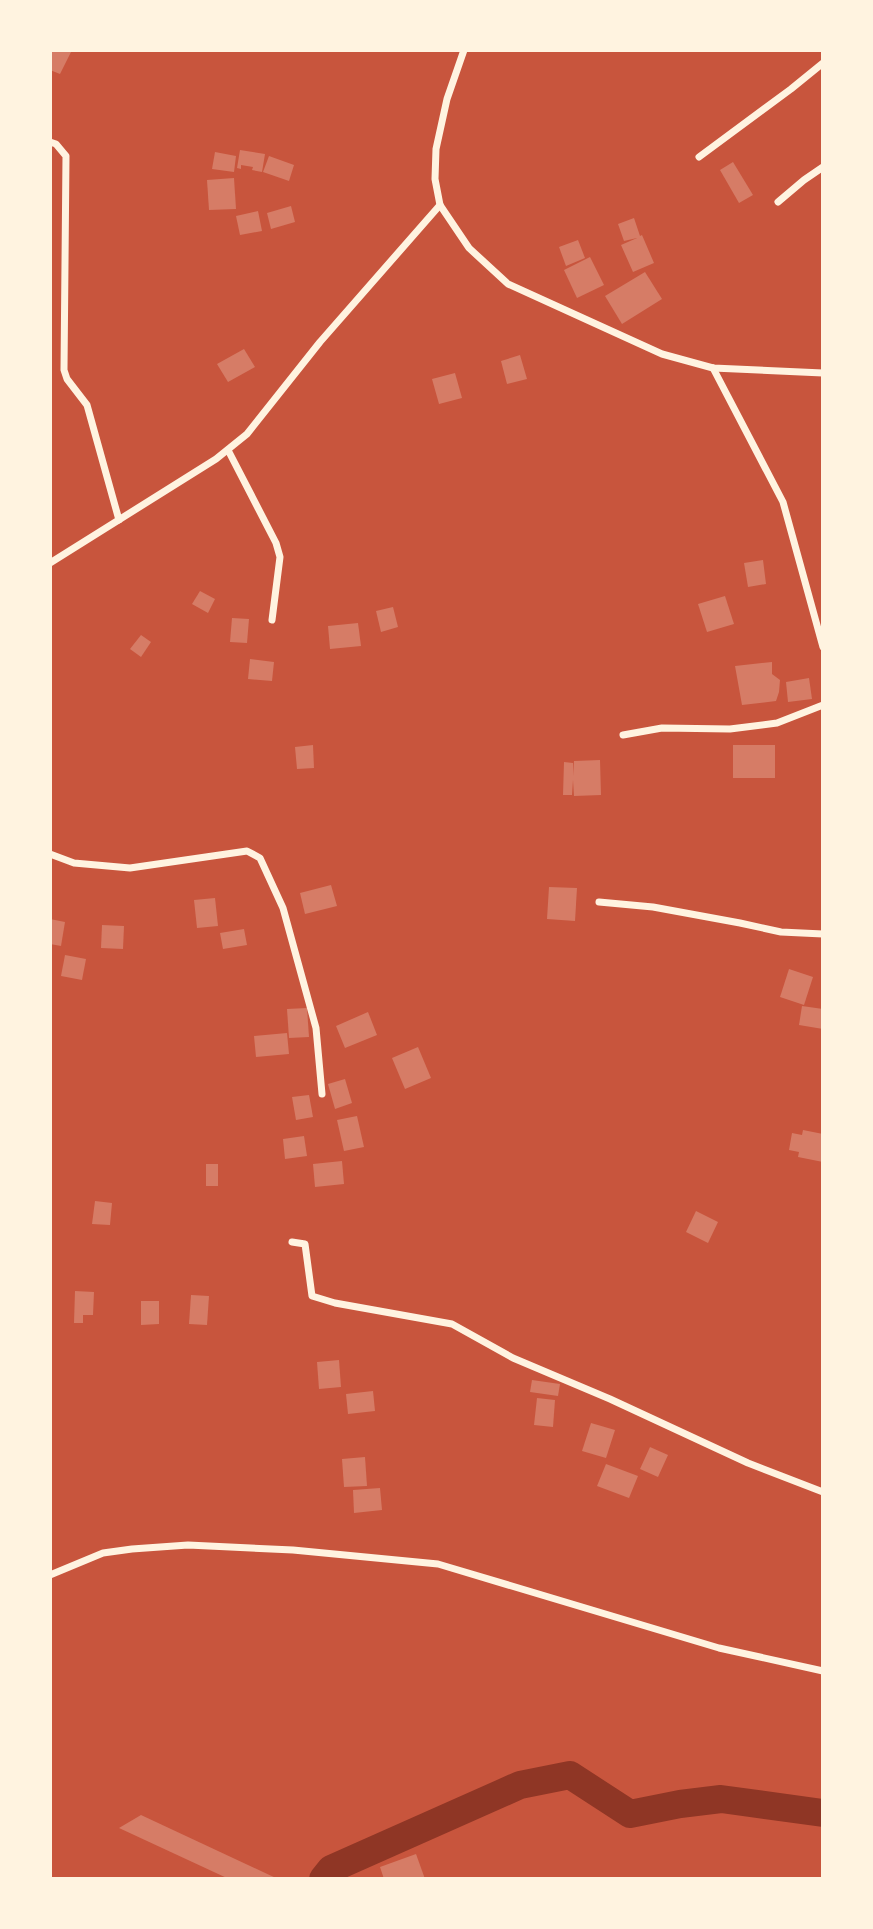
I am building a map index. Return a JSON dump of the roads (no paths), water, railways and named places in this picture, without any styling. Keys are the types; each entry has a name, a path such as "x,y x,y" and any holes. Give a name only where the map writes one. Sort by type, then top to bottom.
{"street":[{"path":"464,50 447,99 436,149 435,179 440,205 469,248 508,284 662,354 713,368 823,373"},
{"path":"699,157 823,63"},
{"path":"50,142 56,144 66,156 64,370 67,379 87,405 119,520"},
{"path":"778,202 823,167"},
{"path":"50,563 228,450 247,434 320,342 440,205"},
{"path":"713,368 783,502 823,647"},
{"path":"228,450 276,543 280,557 272,620"},
{"path":"623,735 662,728 730,729 777,723 823,705"},
{"path":"50,854 74,863 130,868 247,851 260,858 283,908 316,1028 322,1094"},
{"path":"599,902 667,910 781,932 823,934"},
{"path":"292,1242 305,1244 312,1296 452,1324 513,1358 748,1463 823,1492"},
{"path":"50,1575 103,1553 188,1545 293,1550 438,1564 719,1648 823,1671"}],"waterway":[{"path":"323,1879 331,1869 520,1785 570,1775 630,1814 721,1799 823,1813"}]}
